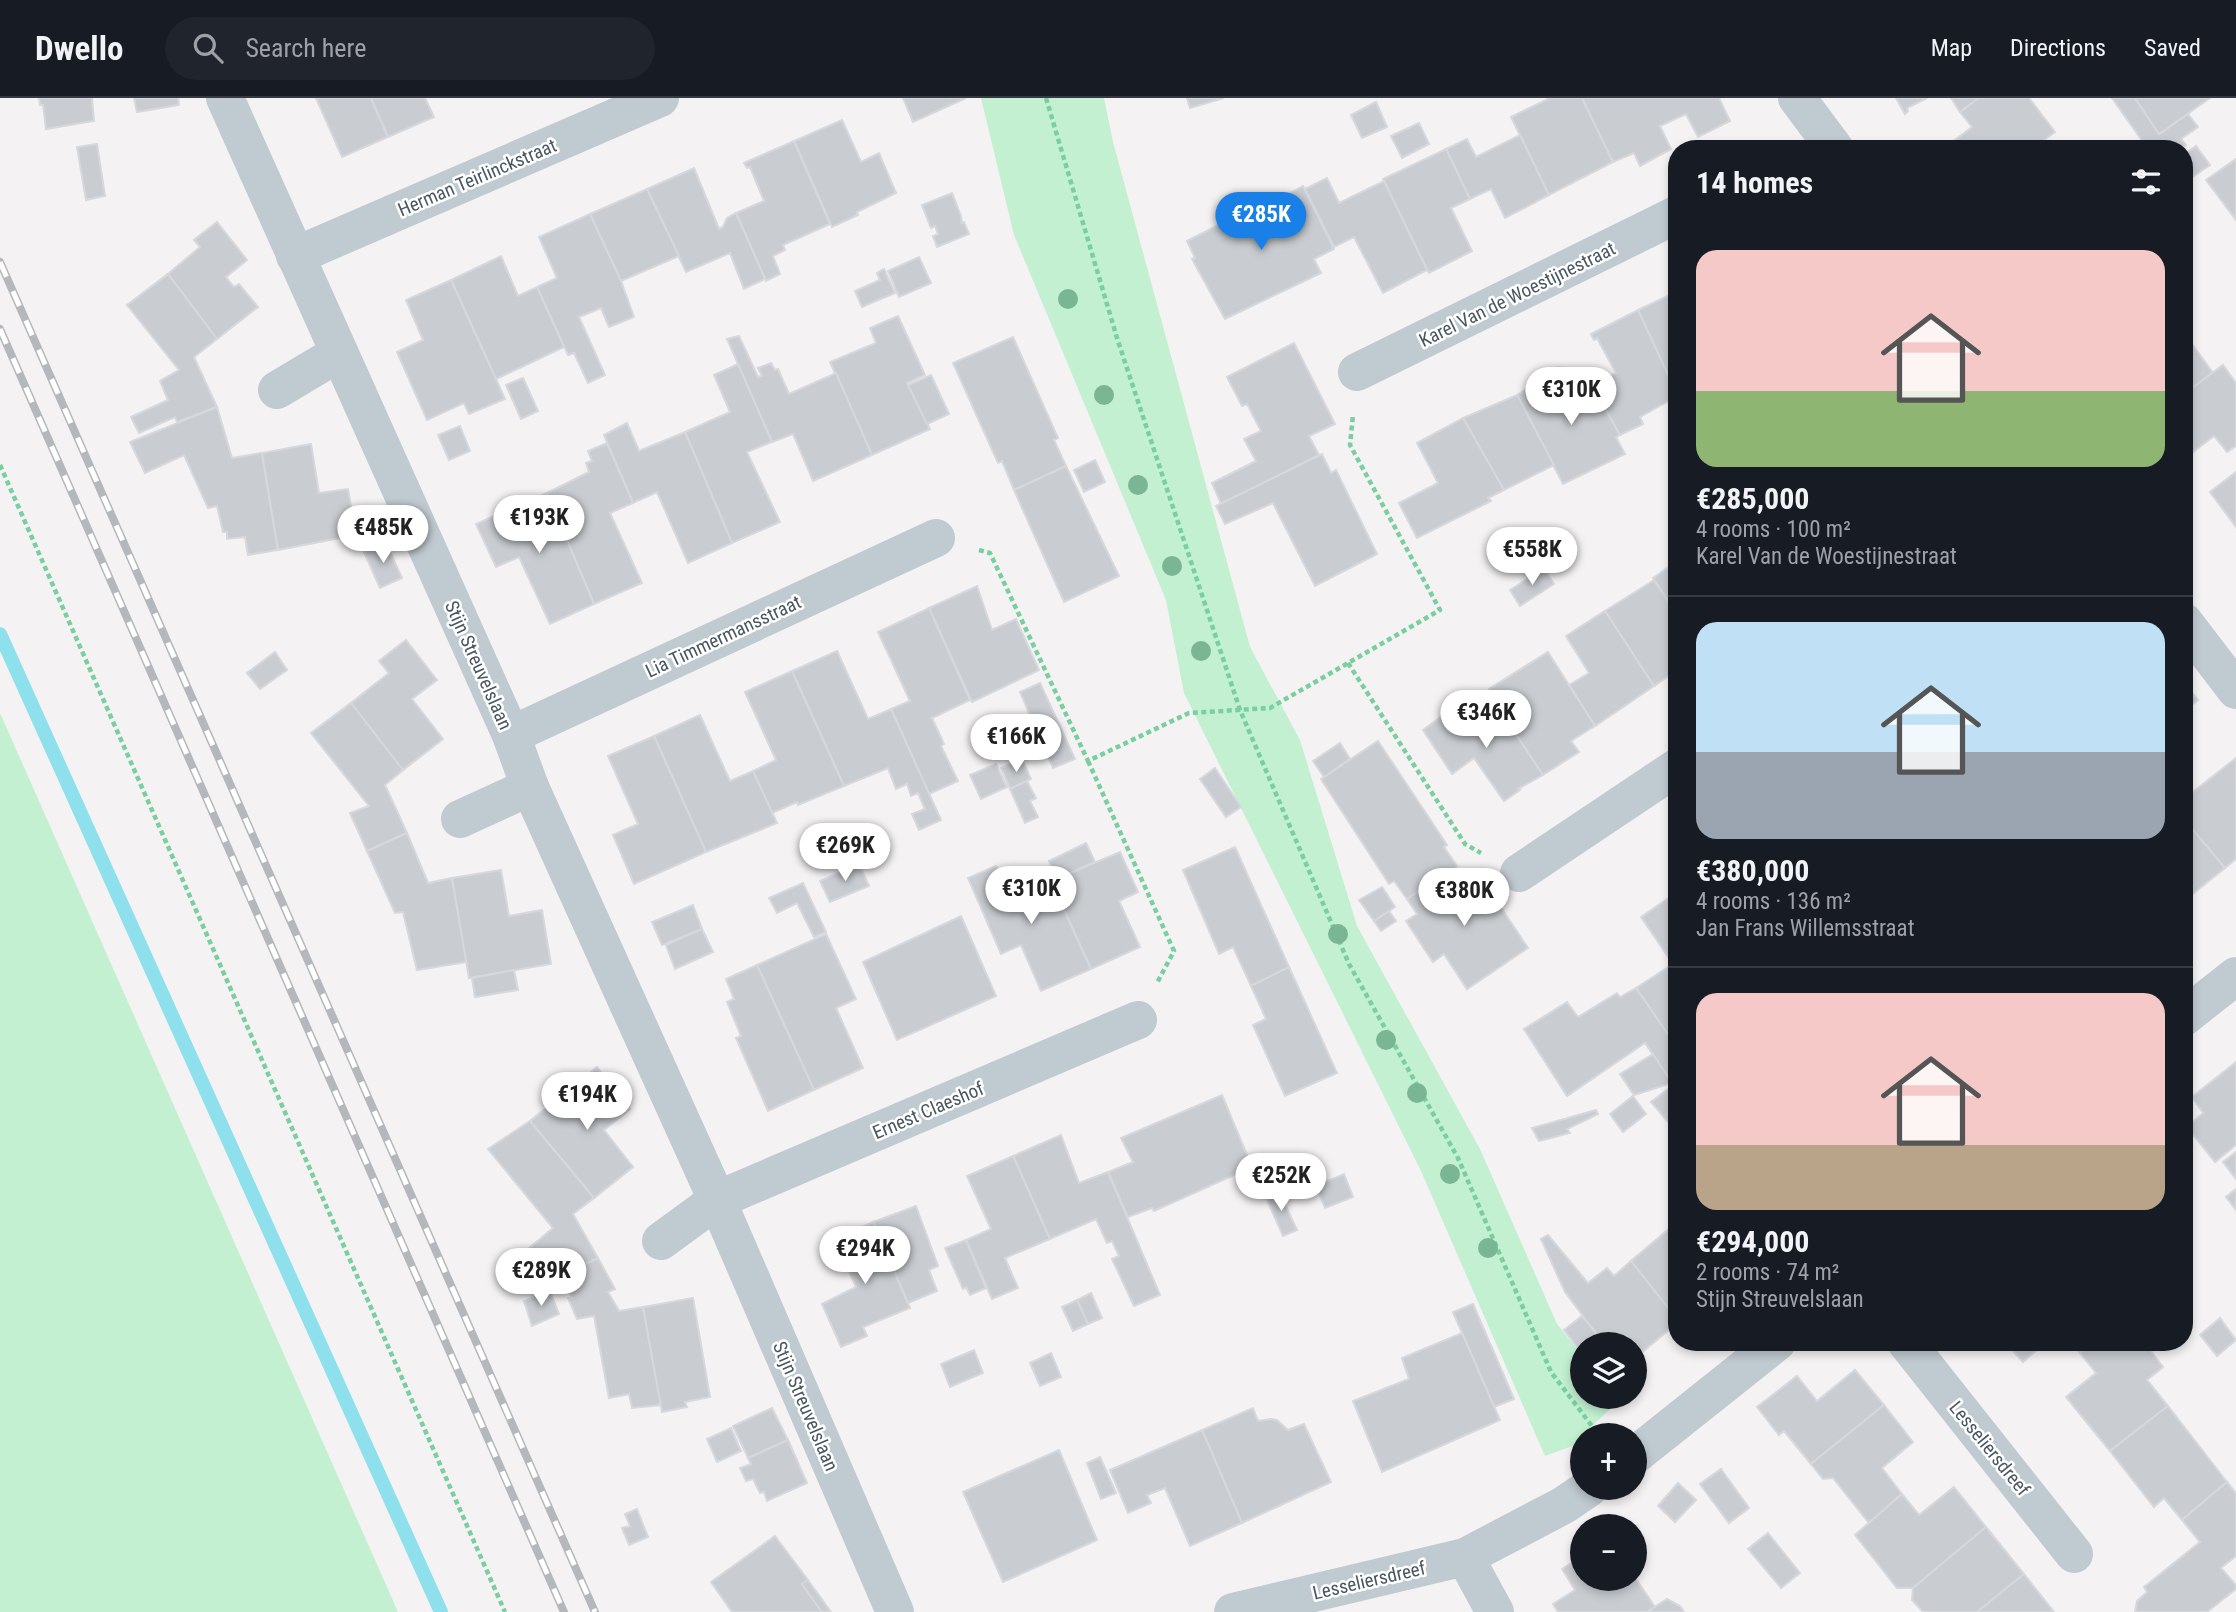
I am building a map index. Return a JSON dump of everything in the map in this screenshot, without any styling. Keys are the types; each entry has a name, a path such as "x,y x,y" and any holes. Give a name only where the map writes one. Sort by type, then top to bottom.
{"street":[{"name":"Stijn Streuvelslaan","path":"225,98 510,734 530,787 717,1200 895,1612"},
{"name":"Herman Teirlinckstraat","path":"295,256 660,98"},
{"path":"1797,98 1822,140"},
{"name":"Karel Van de Woestijnestraat","path":"1357,372 1668,219"},
{"path":"277,390 339,352"},
{"name":"Lia Timmermansstraat","path":"510,734 936,538"},
{"path":"2193,634 2236,690"},
{"path":"1519,873 1668,773"},
{"path":"460,819 530,787"},
{"path":"2193,1010 2236,976"},
{"name":"Ernest Claeshof","path":"717,1200 1138,1020"},
{"path":"661,1241 717,1200"},
{"path":"1647,1446 1766,1351"},
{"name":"Lesseliersdreef","path":"1913,1351 2074,1554"},
{"name":"Lesseliersdreef","path":"1233,1612 1465,1557 1571,1500"},
{"path":"1465,1557 1495,1612"}],"path":[{"path":"1046,98 1117,338 1240,710 1349,964 1458,1158 1551,1372 1590,1423"},
{"path":"1088,761 1189,713 1270,708 1440,610 1350,445 1357,372"},
{"path":"0,465 505,1612"},
{"path":"936,538 990,553 1174,951 1138,1020"},
{"path":"1348,663 1465,844 1519,873"}],"green space":[{"path":"981,98 1104,98 1113,142 1250,647 1300,740 1357,926 1480,1149 1557,1324 1570,1340 1570,1409 1610,1409 1595,1423 1570,1423 1570,1447 1545,1456 1421,1171 1184,693 1166,600 1014,235"},
{"path":"0,713 398,1612 0,1612"}],"building":[{"path":"39,98 92,98 94,121 46,129 43,105 40,105"},
{"path":"134,98 178,98 179,105 137,112"},
{"path":"316,98 371,98 388,137 342,157"},
{"path":"371,98 425,98 434,117 388,137"},
{"path":"903,98 966,98 913,122"},
{"path":"1187,98 1224,98 1190,108"},
{"path":"1550,98 1582,98 1613,162 1549,195 1511,117"},
{"path":"1582,98 1719,98 1730,121 1698,137 1686,114 1660,126 1668,143 1668,151 1640,166 1634,153 1613,162"},
{"path":"1896,98 1927,98 1907,108 1905,114"},
{"path":"1951,98 1979,98 1960,112"},
{"path":"1979,98 2029,98 2055,132 2044,140 1955,140 1972,127 1960,112"},
{"path":"2112,98 2135,98 2159,134 2188,114 2198,127 2182,140 2142,140"},
{"path":"2135,98 2210,98 2159,134"},
{"path":"1376,102 1387,127 1362,138 1351,115"},
{"path":"842,120 861,162 879,153 896,193 832,227 794,141"},
{"path":"1419,123 1429,144 1402,158 1391,136"},
{"path":"1520,135 1549,195 1505,218 1491,189 1470,199 1446,149 1467,139 1476,157"},
{"path":"794,141 830,224 783,245 785,250 773,256 780,274 766,281 736,213 764,201 750,167 747,168 744,163"},
{"path":"97,144 105,196 86,200 77,147"},
{"path":"2196,146 2210,165 2193,177 2193,148"},
{"path":"1446,149 1470,199 1451,208 1472,251 1429,273 1383,179"},
{"path":"2236,159 2236,220 2206,180"},
{"path":"694,168 719,229 727,218 736,213 765,279 744,289 730,253 686,272 647,189"},
{"path":"1327,178 1339,203 1384,181 1427,270 1383,293 1354,237 1334,247 1305,189"},
{"path":"1303,186 1334,249 1314,259 1321,273 1225,319 1192,259 1195,258 1187,241 1275,196 1277,200"},
{"path":"647,189 679,256 621,281 590,214"},
{"path":"952,193 962,223 964,222 969,234 937,247 933,236 938,234 935,226 931,228 922,205"},
{"path":"590,214 621,281 634,317 609,327 601,308 579,317 605,375 588,383 574,353 568,355 537,287 557,278 539,237"},
{"path":"217,222 247,260 226,277 234,287 239,284 258,307 217,339 168,274 200,247 194,240"},
{"path":"501,256 518,296 537,287 564,347 496,379 451,280"},
{"path":"919,257 931,283 899,297 888,271"},
{"path":"884,269 895,293 862,307 855,291 880,280 877,273"},
{"path":"168,274 217,339 194,357 217,407 177,422 175,417 139,433 131,417 168,400 160,381 179,370 127,305"},
{"path":"451,280 505,399 469,414 464,403 427,420 397,352 423,340 406,300"},
{"path":"1668,296 1668,375 1638,310"},
{"path":"1638,310 1668,375 1668,401 1640,417 1643,424 1620,435 1592,385 1616,373 1597,338 1594,340 1591,334"},
{"path":"898,316 925,375 907,383 930,429 872,455 830,362 876,343 870,328"},
{"path":"739,336 758,377 762,376 758,368 771,363 775,370 778,369 789,394 836,373 872,455 813,481 793,434 772,442 727,339"},
{"path":"1013,337 1058,438 1054,440 1066,466 1014,490 1002,461 998,463 953,363"},
{"path":"1294,343 1335,424 1309,436 1319,455 1221,504 1212,483 1256,461 1244,439 1261,431 1247,404 1242,406 1227,377"},
{"path":"2193,345 2213,373 2193,387"},
{"path":"738,364 772,442 747,452 780,522 732,543 685,432 730,412 714,375"},
{"path":"2223,365 2236,383 2236,446 2227,452 2214,436 2193,452 2193,387"},
{"path":"1560,367 1578,402 1596,393 1620,435 1616,437 1625,454 1563,484 1517,395"},
{"path":"931,375 949,414 927,424 908,385"},
{"path":"523,378 538,411 521,419 506,385"},
{"path":"1517,395 1554,465 1504,490 1463,418"},
{"path":"217,407 232,458 262,453 278,550 248,555 245,537 227,539 217,506 208,508 184,455 145,473 130,442"},
{"path":"1463,418 1504,490 1488,498 1491,501 1417,538 1399,503 1438,483 1417,443"},
{"path":"627,423 639,451 685,432 732,543 688,563 657,492 633,503 604,435"},
{"path":"460,426 470,451 449,460 438,435"},
{"path":"607,443 633,503 610,513 642,583 594,604 547,493 589,472 586,463 592,461 588,451"},
{"path":"311,444 319,493 348,489 356,535 278,550 262,453"},
{"path":"1322,454 1331,473 1336,470 1377,554 1315,586 1273,503 1225,524 1216,506"},
{"path":"1095,460 1105,482 1084,492 1074,470"},
{"path":"1066,466 1119,576 1064,602 1014,490"},
{"path":"2236,472 2236,527 2210,492"},
{"path":"547,493 594,604 550,624 519,557 496,567 476,524"},
{"path":"386,543 402,578 380,588 364,552"},
{"path":"1544,568 1554,584 1520,606 1510,590"},
{"path":"1668,568 1668,601 1653,578"},
{"path":"1654,580 1668,601 1668,676 1654,686 1605,611"},
{"path":"977,586 992,630 1016,619 1039,670 972,702 929,608"},
{"path":"929,608 970,700 932,718 944,744 941,746 958,781 929,794 891,709 910,701 878,632"},
{"path":"1605,611 1654,686 1595,726 1569,685 1589,673 1566,636"},
{"path":"406,640 437,680 412,699 443,739 403,770 351,703 389,673 379,661"},
{"path":"837,651 868,719 891,709 941,820 919,830 912,814 925,809 918,793 911,796 907,784 896,789 888,768 844,786 792,671"},
{"path":"275,652 287,670 260,689 247,673"},
{"path":"1548,652 1595,726 1571,741 1579,752 1543,775 1495,703 1489,689"},
{"path":"792,671 844,786 772,813 753,771 776,760 745,692"},
{"path":"1040,683 1075,759 1053,768 1020,692"},
{"path":"351,703 403,770 385,785 407,833 367,851 350,813 369,806 311,733"},
{"path":"1495,703 1543,775 1518,789 1520,790 1504,801 1474,758 1452,774 1423,730 1446,713 1456,728"},
{"path":"700,715 730,781 753,771 777,823 706,852 654,736"},
{"path":"654,736 706,852 634,884 613,835 638,824 608,756"},
{"path":"1378,741 1447,845 1444,847 1457,866 1407,899 1394,881 1389,884 1321,779"},
{"path":"1340,743 1350,759 1324,777 1313,761"},
{"path":"2236,758 2236,859 2225,868 2193,830 2193,792"},
{"path":"1022,759 1031,779 1010,789 1001,768"},
{"path":"996,764 1007,787 981,799 970,775"},
{"path":"1215,768 1241,807 1226,817 1200,779"},
{"path":"1027,781 1036,798 1030,801 1038,817 1025,823 1010,789"},
{"path":"2193,830 2225,868 2193,894"},
{"path":"407,833 428,883 452,878 467,962 417,970 403,912 395,913 367,851"},
{"path":"1086,843 1095,862 1057,879 1049,861"},
{"path":"1235,847 1289,967 1251,986 1233,947 1219,954 1183,870"},
{"path":"1120,852 1138,892 1119,901 1140,947 1091,969 1051,881"},
{"path":"859,864 869,886 830,902 820,881"},
{"path":"996,866 1007,892 1048,875 1091,969 1041,991 1021,945 1001,954 968,878"},
{"path":"501,870 509,916 542,910 551,964 469,978 452,878"},
{"path":"1451,870 1463,888 1480,876 1528,948 1467,989 1444,954 1433,962 1406,921 1417,914 1407,899"},
{"path":"803,883 826,932 814,937 797,903 777,913 769,898"},
{"path":"1382,887 1395,907 1374,921 1359,900"},
{"path":"1668,898 1668,957 1641,917"},
{"path":"693,905 702,929 662,945 652,922"},
{"path":"1389,911 1396,921 1381,931 1374,921"},
{"path":"961,916 996,996 897,1040 863,962"},
{"path":"702,929 713,952 675,969 666,945"},
{"path":"826,934 856,999 836,1008 863,1068 814,1090 757,965"},
{"path":"757,965 814,1090 768,1111 736,1038 741,1036 727,1002 734,999 726,979"},
{"path":"1289,967 1337,1073 1285,1096 1253,1025 1266,1019 1251,986"},
{"path":"1668,967 1668,1034 1636,988"},
{"path":"514,970 518,990 475,997 472,978"},
{"path":"1636,988 1668,1034 1668,1077 1645,1043 1567,1096 1524,1029 1567,1002 1578,1017 1617,993 1620,997"},
{"path":"1653,1054 1668,1077 1668,1084 1634,1095 1620,1074"},
{"path":"2236,1062 2236,1145 2215,1162 2193,1134 2193,1122 2203,1113 2193,1096"},
{"path":"597,1067 630,1109 604,1130 633,1167 594,1198 530,1121"},
{"path":"1668,1089 1668,1122 1651,1102"},
{"path":"1222,1095 1252,1167 1154,1211 1152,1208 1128,1217 1108,1172 1133,1162 1121,1138"},
{"path":"1633,1096 1646,1114 1623,1132 1610,1114"},
{"path":"1596,1110 1598,1114 1567,1129 1570,1133 1539,1141 1532,1128"},
{"path":"530,1121 594,1198 573,1214 598,1258 525,1293 510,1264 553,1228 488,1149"},
{"path":"1061,1135 1079,1183 1108,1172 1160,1295 1134,1306 1112,1259 1119,1256 1112,1241 1107,1243 1096,1219 1050,1239 1013,1156"},
{"path":"2236,1152 2236,1179 2223,1162"},
{"path":"1013,1156 1050,1239 1005,1258 1018,1288 992,1299 966,1240 991,1229 967,1176"},
{"path":"1344,1174 1353,1197 1325,1208 1316,1186"},
{"path":"1278,1189 1297,1230 1283,1236 1265,1195"},
{"path":"2236,1189 2236,1210 2226,1197"},
{"path":"916,1206 938,1266 929,1270 937,1291 908,1303 873,1222"},
{"path":"873,1222 910,1308 863,1327 867,1336 841,1347 822,1304 856,1287 834,1239"},
{"path":"1668,1230 1668,1308 1631,1261"},
{"path":"1548,1235 1588,1283 1607,1268 1614,1276 1631,1261 1668,1308 1668,1331 1647,1348 1647,1332 1595,1332 1565,1292 1541,1239"},
{"path":"966,1240 986,1288 970,1295 966,1287 963,1289 945,1248"},
{"path":"598,1258 615,1289 608,1292 619,1311 643,1307 661,1405 632,1408 629,1394 609,1398 594,1316 577,1319 568,1298 572,1298 561,1276"},
{"path":"550,1291 559,1314 532,1326 524,1301"},
{"path":"1091,1293 1102,1318 1088,1324 1077,1300"},
{"path":"693,1298 710,1397 685,1402 687,1407 662,1412 643,1307"},
{"path":"1077,1300 1088,1324 1073,1331 1062,1307"},
{"path":"1473,1304 1514,1399 1494,1407 1453,1312"},
{"path":"1582,1316 1595,1332 1570,1332 1570,1338 1564,1330"},
{"path":"2220,1318 2236,1340 2217,1356 2200,1335"},
{"path":"1462,1333 1500,1420 1382,1472 1353,1401 1409,1379 1402,1358"},
{"path":"974,1350 983,1373 950,1387 941,1364"},
{"path":"2013,1351 2036,1351 2023,1362"},
{"path":"2151,1351 2163,1367 2147,1380 2168,1406 2110,1451 2066,1397 2096,1373 2080,1353"},
{"path":"1051,1353 1061,1377 1040,1386 1030,1363"},
{"path":"1855,1370 1884,1405 1811,1464 1784,1431 1779,1435 1757,1407 1797,1376 1817,1401"},
{"path":"1884,1405 1913,1442 1882,1468 1902,1494 1869,1523 1833,1478 1823,1479 1811,1464"},
{"path":"2168,1406 2227,1482 2182,1520 2164,1498 2154,1507 2110,1451"},
{"path":"772,1408 788,1440 748,1458 733,1426"},
{"path":"1253,1408 1258,1421 1277,1420 1288,1430 1304,1424 1331,1482 1242,1523 1202,1430"},
{"path":"731,1428 741,1451 717,1462 707,1439"},
{"path":"1202,1430 1242,1523 1190,1546 1165,1488 1147,1495 1151,1503 1128,1513 1110,1470"},
{"path":"788,1440 807,1483 767,1501 764,1492 760,1493 753,1479 746,1481 740,1468 751,1464 748,1458"},
{"path":"1059,1450 1097,1540 1003,1582 963,1492"},
{"path":"1100,1457 1116,1493 1101,1499 1087,1463"},
{"path":"1721,1469 1749,1508 1729,1523 1700,1484"},
{"path":"2227,1482 2236,1493 2236,1556 2221,1568 2236,1585 2236,1589 2207,1612 2135,1612 2137,1601 2147,1592 2144,1587 2200,1542 2182,1520"},
{"path":"1678,1483 1696,1500 1675,1522 1658,1506"},
{"path":"1954,1487 1986,1527 1913,1588 1897,1588 1855,1535 1902,1494 1919,1515"},
{"path":"637,1509 648,1537 629,1545 622,1528 630,1526 625,1514"},
{"path":"1986,1527 2024,1574 1977,1612 1923,1612 1912,1600 1913,1588"},
{"path":"1768,1533 1800,1573 1781,1588 1748,1549"},
{"path":"775,1536 808,1580 802,1584 822,1612 732,1612 711,1582"},
{"path":"1570,1564 1570,1582 1562,1569"},
{"path":"2024,1574 2054,1612 1977,1612"},
{"path":"808,1580 831,1612 822,1612 802,1584"},
{"path":"1573,1591 1644,1591 1655,1607 1647,1612 1558,1612 1553,1604"},
{"path":"1667,1599 1680,1606 1684,1612 1647,1612"}],"waterway":[{"path":"0,634 441,1612"}],"railway":[{"path":"0,262 595,1612"},
{"path":"0,329 564,1612"}]}
